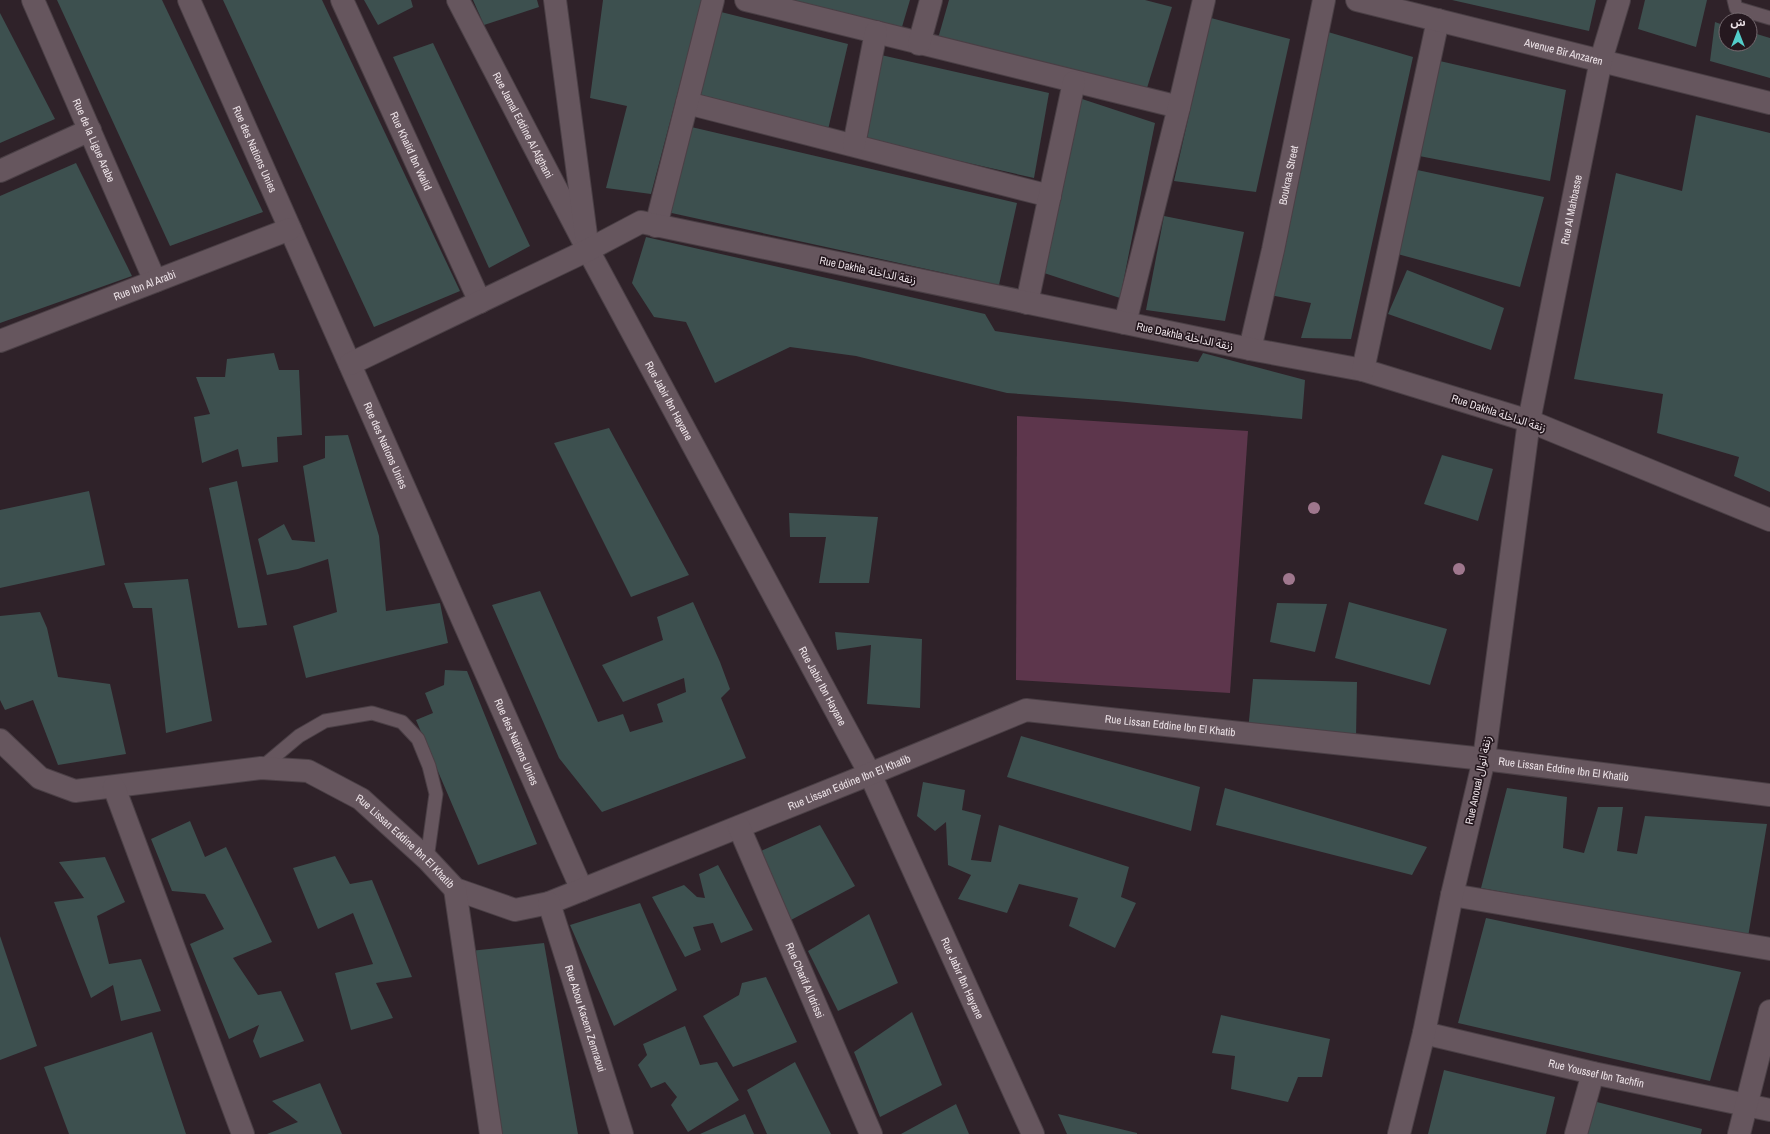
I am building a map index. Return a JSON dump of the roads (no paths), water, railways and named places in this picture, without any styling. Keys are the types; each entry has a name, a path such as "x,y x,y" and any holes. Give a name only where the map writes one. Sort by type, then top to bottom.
{"street":[{"name":"Rue de la Ligue Arabe","path":"33,0 155,281"},
{"name":"Rue des Nations Unies","path":"189,0 582,890"},
{"name":"Rue Khalid Ibn Walid","path":"342,0 480,302"},
{"name":"Rue Jamal Eddine Al Afghani","path":"458,0 588,250"},
{"path":"556,0 588,250"},
{"path":"562,45 570,0"},
{"path":"656,226 713,0"},
{"path":"746,0 919,44 1179,107"},
{"path":"919,44 931,0"},
{"path":"1125,323 1204,0"},
{"name":"Boukraa Street","path":"1250,349 1273,250 1324,0"},
{"name":"Avenue Bir Anzaren","path":"1360,0 1770,102"},
{"name":"Rue Al Mahbasse","path":"1529,421 1601,60 1619,0"},
{"path":"1363,370 1438,20"},
{"path":"854,145 876,32"},
{"path":"1027,302 1074,82"},
{"path":"687,103 1050,196"},
{"path":"0,171 90,130"},
{"name":"Rue Dakhla زنقة الداخلة","path":"350,364 588,250 641,222 1250,349 1363,370 1529,421 1770,520"},
{"name":"Rue Ibn Al Arabi","path":"0,341 290,229"},
{"name":"Rue Jabir Ibn Hayane","path":"588,250 870,774 1033,1134"},
{"name":"Rue Anoual زنقة انوال","path":"1399,1134 1424,1033 1452,895 1484,759 1529,421"},
{"name":"Rue Lissan Eddine Ibn El Khatib","path":"0,740 40,778 74,791 261,768 308,771 361,799 427,859 455,890 515,910 549,904 1026,710 1484,759 1770,795"},
{"path":"114,787 243,1134"},
{"name":"Rue Charif Al Idrissi","path":"739,827 871,1134"},
{"path":"455,890 491,1134"},
{"path":"1452,895 1770,949"},
{"name":"Rue Abou Kacem Zemraoui","path":"549,904 622,1134"},
{"path":"1739,1134 1770,1011"},
{"name":"Rue Youssef Ibn Tachfin","path":"1424,1033 1593,1073 1770,1110"},
{"path":"1576,1134 1593,1073"}],"lane":[{"path":"1734,0 1736,8 1770,18"},
{"path":"261,768 299,736 325,721 372,713 402,722 418,739 429,766 436,794 427,859"}]}
